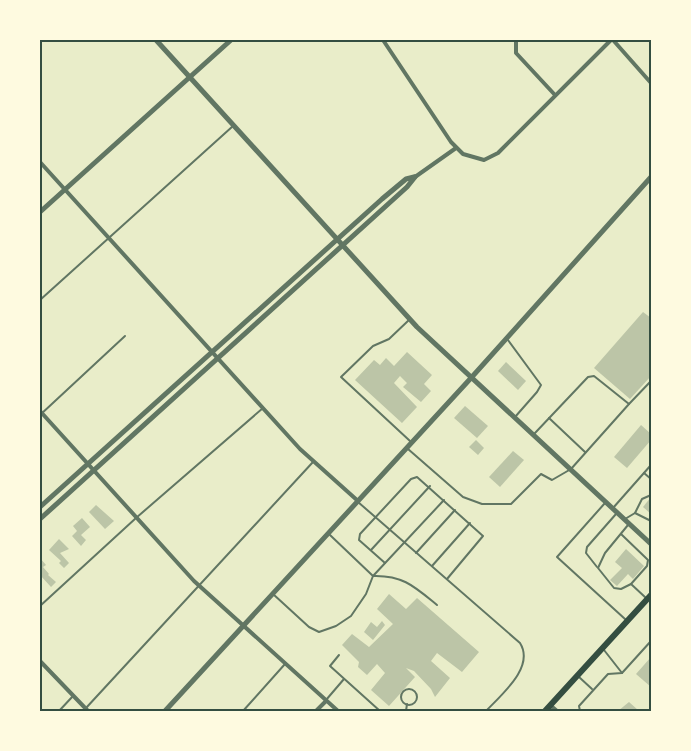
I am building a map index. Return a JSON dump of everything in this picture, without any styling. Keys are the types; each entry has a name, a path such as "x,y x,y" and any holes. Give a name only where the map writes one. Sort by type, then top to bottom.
{"main road":[{"path":"545,711 649,597"}],"street":[{"path":"156,40 342,247 410,319 651,544"},
{"path":"40,212 231,40"},
{"path":"383,40 456,148 471,158 484,160 494,156 612,40 651,83"},
{"path":"516,40 516,53 555,96"},
{"path":"40,519 342,247 407,187 414,177 456,148"},
{"path":"40,162 313,462 358,501"},
{"path":"40,507 406,178 414,177"},
{"path":"165,711 412,443 651,177"},
{"path":"41,413 199,586 338,711"},
{"path":"40,661 86,710"},
{"path":"316,711 326,700"},
{"path":"550,705 557,711"}],"lane":[{"path":"40,300 233,126"},
{"path":"410,319 389,339 373,346 341,377 412,443"},
{"path":"41,413 126,336"},
{"path":"507,338 541,385 514,418"},
{"path":"533,435 588,377 594,376 629,404"},
{"path":"407,448 463,497 482,504 511,504 542,474 552,480 570,469 651,381"},
{"path":"40,606 136,518 263,408"},
{"path":"549,418 586,453"},
{"path":"86,710 313,462"},
{"path":"612,508 651,465"},
{"path":"644,473 651,479"},
{"path":"385,564 358,538 375,516 414,477 421,479 430,486 482,534 482,539 447,579"},
{"path":"371,550 430,486"},
{"path":"598,568 605,553 621,534 627,521 635,513 642,499 651,494"},
{"path":"273,594 309,627 319,632 336,626 351,616 366,594 373,576 444,500"},
{"path":"358,501 520,643 524,651 523,668 486,711"},
{"path":"606,502 557,557 627,621"},
{"path":"416,552 455,510"},
{"path":"617,512 586,547 586,553 614,588 622,589 631,584 647,566 648,560 621,534"},
{"path":"635,513 651,521"},
{"path":"432,566 470,523"},
{"path":"328,534 373,576 389,575 402,579 437,606"},
{"path":"631,584 649,597"},
{"path":"580,711 579,706 608,674 622,673 651,641"},
{"path":"602,648 622,673"},
{"path":"339,656 330,666 380,711"},
{"path":"243,711 285,664"},
{"path":"577,675 592,690"},
{"path":"326,700 344,679"},
{"path":"410,690 416,694 417,698 412,704 407,704 402,701 402,695 405,691 410,690"},
{"path":"59,711 73,696"},
{"path":"406,711 407,704"}],"building":[{"path":"643,312 651,318 651,376 630,399 594,368"},
{"path":"407,352 432,375 424,384 431,391 421,402 403,387 407,383 400,376 394,383 417,407 402,423 355,380 374,360 380,365 386,358 394,366"},
{"path":"506,362 526,381 518,390 498,371"},
{"path":"465,406 488,426 477,438 454,418"},
{"path":"641,425 651,434 651,440 627,468 614,457"},
{"path":"476,440 484,448 478,455 469,447"},
{"path":"513,451 524,460 500,487 489,477"},
{"path":"651,497 651,514 643,507"},
{"path":"96,505 114,521 105,529 89,512"},
{"path":"82,518 90,527 81,535 86,540 81,546 72,536 77,531 73,526"},
{"path":"59,539 69,549 60,553 69,563 64,568 59,563 61,561 49,550"},
{"path":"626,549 644,566 633,579 628,574 617,586 610,580 622,568 615,562"},
{"path":"40,558 46,565 43,567 48,575 56,582 51,587 40,575"},
{"path":"389,594 406,609 417,598 479,652 462,672 437,653 431,661 450,678 435,697 431,689 414,671 406,668 415,677 389,706 371,690 385,673 377,664 367,675 358,667 359,662 342,645 352,634 369,647 393,624 377,609"},
{"path":"382,621 385,625 373,640 364,632 371,622 377,627"},
{"path":"651,657 651,687 636,674"},
{"path":"629,702 637,711 618,711"}]}
